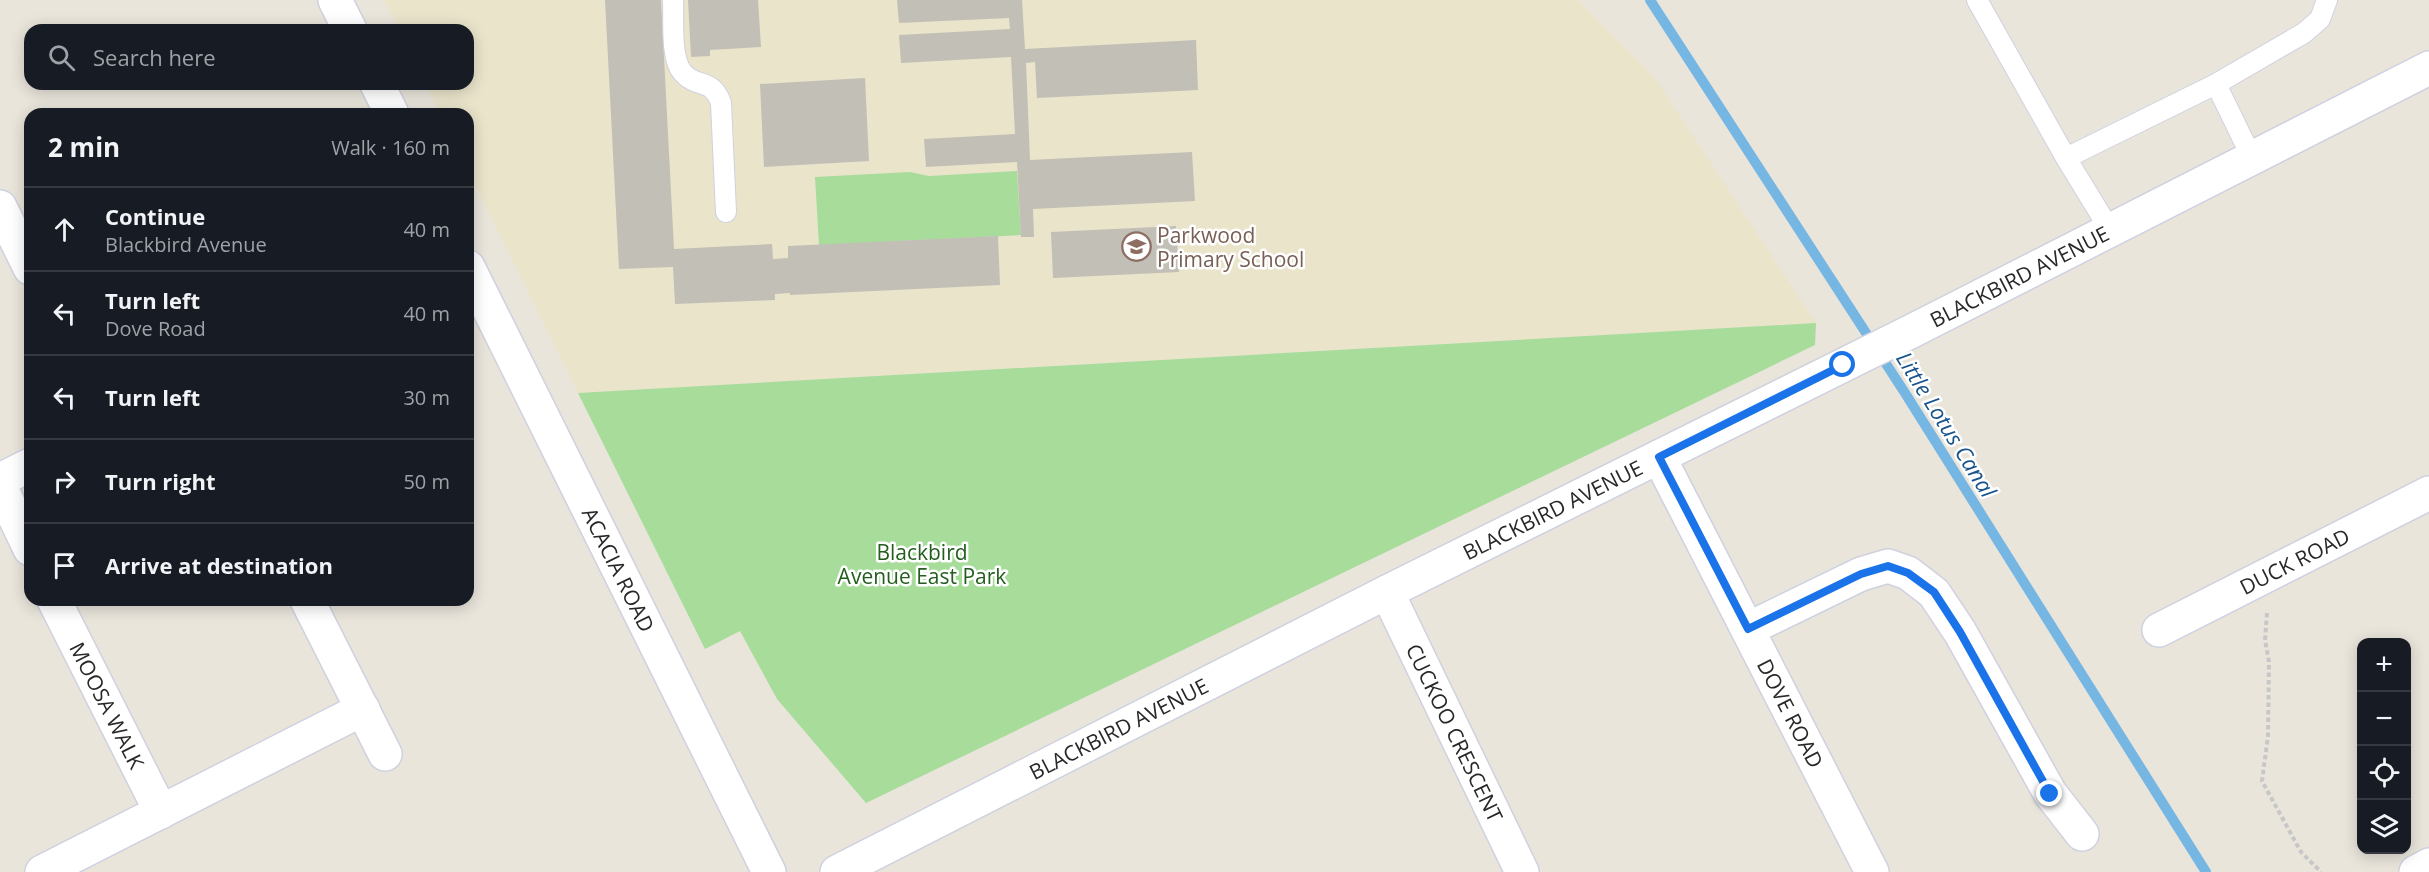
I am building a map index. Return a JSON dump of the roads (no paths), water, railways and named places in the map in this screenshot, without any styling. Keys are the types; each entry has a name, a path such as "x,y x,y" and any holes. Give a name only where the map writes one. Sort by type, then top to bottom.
{"street":[{"path":"335,0 347,24"},
{"name":"BLACKBIRD AVENUE","path":"837,872 1387,592 1912,331 2429,68"},
{"path":"380,90 389,108"},
{"path":"0,207 24,256"},
{"name":"ACACIA ROAD","path":"474,279 769,872"},
{"name":"DOVE ROAD","path":"1659,457 1872,872"},
{"path":"0,480 24,468"},
{"path":"0,486 24,536"},
{"name":"DUCK ROAD","path":"2159,630 2429,493"},
{"path":"1748,629 1861,574 1888,566 1908,573 1934,592 1960,632 2050,794 2082,834"},
{"name":"CUCKOO CRESCENT","path":"1387,592 1522,872"},
{"name":"MOOSA WALK","path":"57,606 161,812"},
{"path":"310,606 385,754"},
{"path":"42,872 363,709"},
{"path":"2416,872 2429,865"}],"lane":[{"path":"673,0 677,64 689,78 712,87 721,103 726,212"},
{"path":"1977,0 2066,158 2110,230"},
{"path":"2066,158 2216,84 2304,33 2320,19 2327,0"},
{"path":"2216,84 2252,158"}],"waterway":[{"name":"Little Lotus Canal","path":"1650,0 1905,393 2206,872"}],"place":[{"name":"Parkwood Primary School","path":"1136,247"}],"park label":[{"name":"Blackbird Avenue East Park","path":"922,564"}]}
